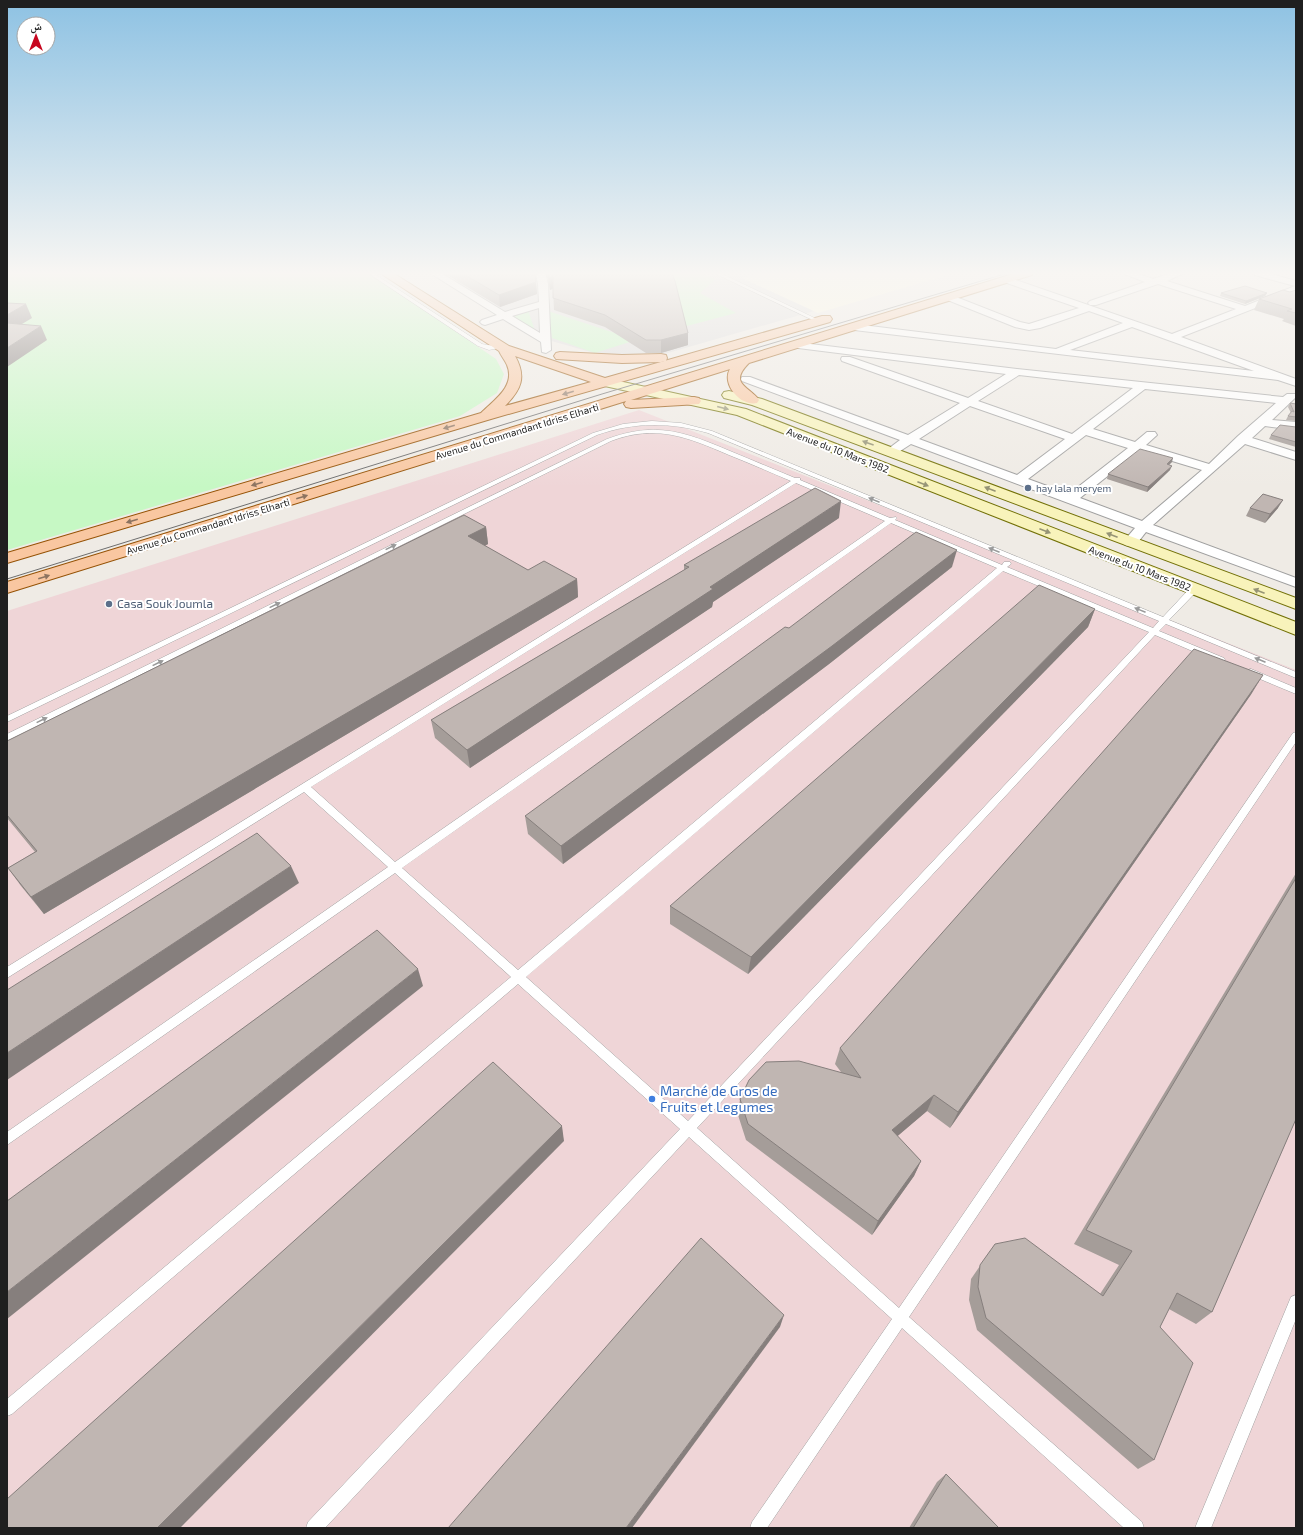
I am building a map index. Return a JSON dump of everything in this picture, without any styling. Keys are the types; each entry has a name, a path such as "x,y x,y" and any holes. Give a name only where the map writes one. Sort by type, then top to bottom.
{"main road":[{"name":"Avenue du 10 Mars 1982","path":"497,345 502,348 605,382 741,412 1296,629"},
{"name":"Avenue du 10 Mars 1982","path":"535,345 546,347 560,356 629,376 754,401 1296,604"},
{"name":"Avenue du Commandant Idriss Elharti","path":"7,558 486,416 739,345"},
{"name":"Avenue du Commandant Idriss Elharti","path":"7,588 794,345"},
{"path":"486,416 504,400 514,382 515,370 502,348"},
{"path":"560,356 639,359 709,353"},
{"path":"745,360 735,369 733,380 739,390 754,401 778,392"},
{"path":"594,408 694,401"}],"street":[{"path":"794,345 817,349 1017,372 1285,401"},
{"path":"997,345 1279,377"},
{"path":"1057,352 1076,345"},
{"path":"1200,345 1296,383"},
{"path":"1204,345 1296,377"},
{"path":"817,349 1072,438"},
{"path":"890,452 1017,372"},
{"path":"746,379 1296,583"},
{"path":"1019,480 1142,386"},
{"path":"1130,542 1144,526 1211,469 1242,439 1296,392"},
{"path":"1261,422 1296,426"},
{"path":"1083,430 1211,469"},
{"path":"1071,499 1150,435"},
{"path":"1242,439 1296,456"}],"lane":[{"path":"479,345 489,348 502,348"},
{"path":"7,719 604,430 626,424 643,422 662,422 688,425 710,432 808,474 1296,675"},
{"path":"7,738 616,437 641,432 660,431 680,433 698,439 1225,661"},
{"path":"7,972 808,474"},
{"path":"7,1139 902,512"},
{"path":"7,1410 1015,558"},
{"path":"314,1528 1194,589"},
{"path":"1246,670 1296,691"},
{"path":"758,1528 1296,735"},
{"path":"304,787 1136,1528"},
{"path":"1203,1528 1296,1302"}],"shaded area":[{"path":"564,345 697,345 640,361 616,359"},
{"name":"Marché de Gros de Fruits et Legumes","path":"639,410 1296,670 1296,1528 7,1528 7,611"}],"green space":[{"path":"7,345 475,345 496,359 504,374 497,393 460,416 7,550"},
{"path":"571,345 621,345 595,353"}],"building":[{"path":"1290,403 1296,404 1296,417 1288,416 1292,411 1294,412"},
{"path":"1280,425 1296,427 1296,442 1271,435"},
{"path":"1140,449 1173,458 1167,464 1172,466 1148,487 1108,474"},
{"path":"815,488 841,501 710,587 713,589 467,750 431,720 689,567 684,565"},
{"path":"1263,494 1283,500 1270,514 1250,508"},
{"path":"464,515 486,527 468,536 528,570 544,561 577,579 31,897 8,868 37,851 7,815 7,741"},
{"path":"916,532 957,550 832,646 561,846 525,816 785,627 789,628"},
{"path":"1039,585 1095,609 751,957 670,906"},
{"path":"1194,649 1263,675 958,1112 934,1095 892,1130 921,1161 878,1221 748,1124 740,1099 749,1080 766,1062 799,1061 861,1078 840,1048"},
{"path":"257,833 291,866 7,1053 7,990"},
{"path":"1296,878 1296,1119 1212,1312 1177,1293 1160,1327 1193,1363 1154,1460 986,1318 978,1287 980,1265 995,1244 1025,1238 1103,1296 1132,1251 1086,1230"},
{"path":"377,930 418,969 7,1292 7,1201"},
{"path":"493,1062 562,1126 157,1528 7,1528 7,1499"},
{"path":"701,1238 784,1315 626,1528 448,1528"},
{"path":"946,1474 999,1528 913,1528"}],"tram line":[{"path":"7,579 602,394 768,345"}],"place":[{"name":"hay lala meryem","path":"1028,488"},
{"name":"Casa Souk Joumla","path":"109,604"},
{"name":"Marché de Gros de Fruits et Legumes","path":"652,1099"}]}
